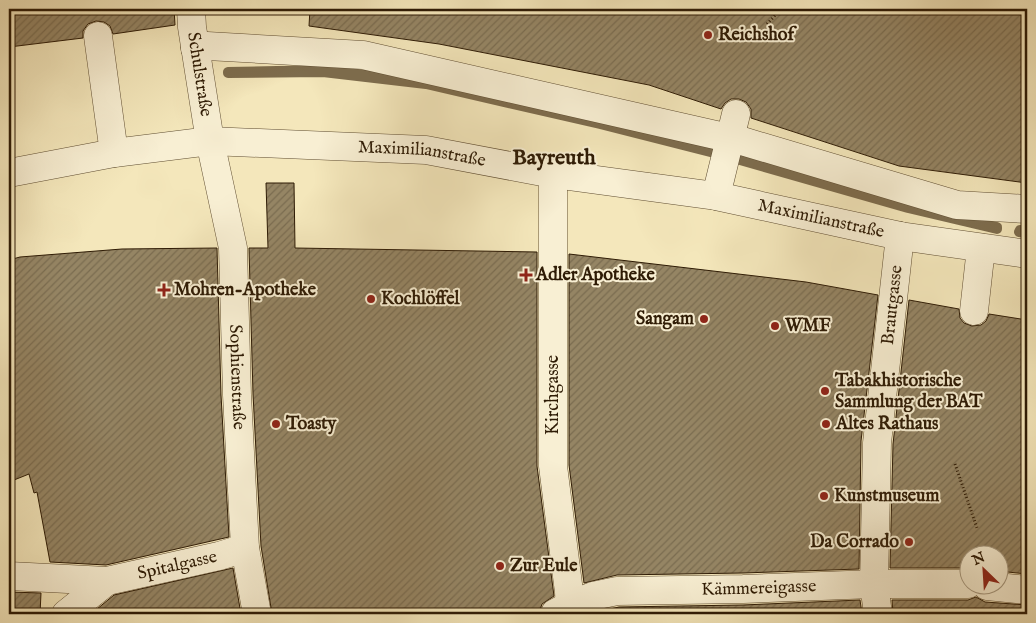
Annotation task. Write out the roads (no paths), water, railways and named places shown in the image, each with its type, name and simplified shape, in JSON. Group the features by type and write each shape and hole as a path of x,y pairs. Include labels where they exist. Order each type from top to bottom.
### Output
{"street":[{"name":"Schulstraße","path":"191,9 195,48 210,141"},
{"path":"98,36 114,153"},
{"path":"195,48 207,46 363,55 733,126 957,205 1027,209"},
{"path":"716,196 733,126"},
{"name":"Maximilianstraße","path":"9,173 114,153 210,141 426,150 553,174 716,196 900,236 1027,254"},
{"name":"Sophienstraße","path":"210,141 233,248 237,395 245,548 257,614"},
{"name":"Kirchgasse","path":"553,174 553,466 564,611"},
{"name":"Brautgasse","path":"878,614 874,584 878,443 900,236"},
{"path":"974,311 981,248"},
{"name":"Spitalgasse","path":"9,576 107,580 219,556 245,548"},
{"name":"Spitalgasse","path":"66,614 107,580"},
{"name":"Kämmereigasse","path":"564,611 593,596 617,591 874,584 958,584"},
{"path":"1008,588 1027,590"}],"waterway":[{"path":"323,70 426,82 601,122 727,154 909,206 997,227 997,229 908,208 726,156 600,124 426,84 323,72 228,73 323,70"},
{"path":"1027,231 1020,230 1019,232 1027,233"}],"place":[{"name":"Reichshof","path":"708,35"},
{"name":"Adler Apotheke","path":"526,275"},
{"name":"Mohren-Apotheke","path":"164,290"},
{"name":"Kochlöffel","path":"371,299"},
{"name":"Sangam","path":"704,319"},
{"name":"WMF","path":"775,326"},
{"name":"Tabakhistorische Sammlung der BAT","path":"825,391"},
{"name":"Toasty","path":"276,424"},
{"name":"Altes Rathaus","path":"826,424"},
{"name":"Kunstmuseum","path":"824,496"},
{"name":"Da Corrado","path":"909,542"},
{"name":"Zur Eule","path":"500,566"}],"district":[{"name":"Bayreuth","path":"554,158"}]}
